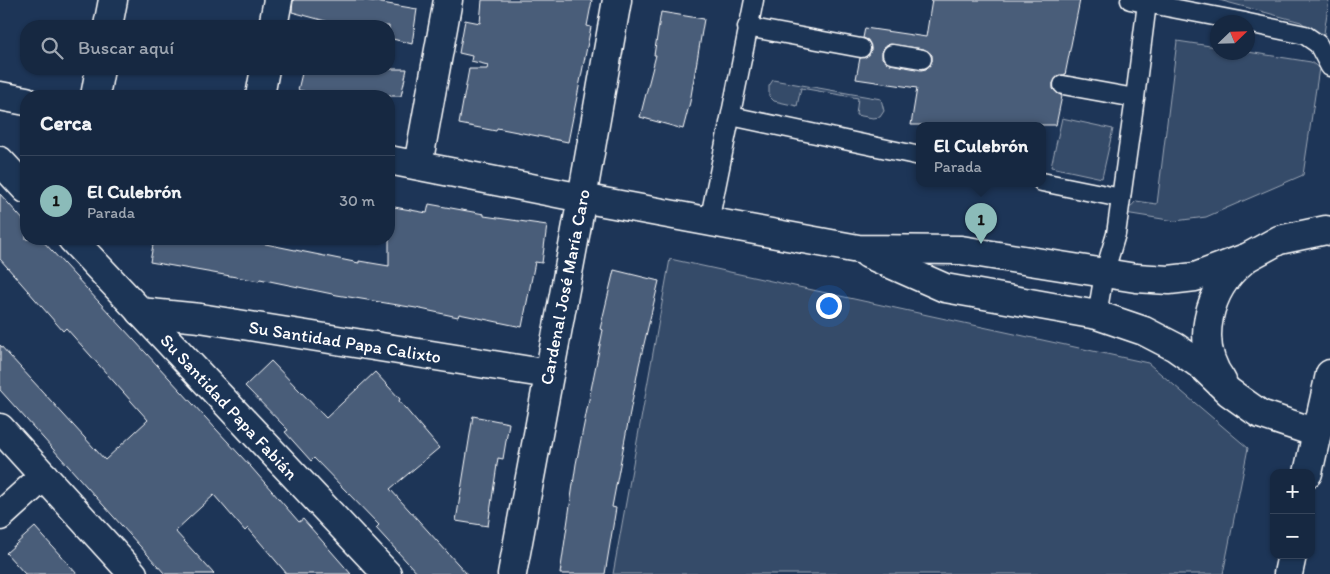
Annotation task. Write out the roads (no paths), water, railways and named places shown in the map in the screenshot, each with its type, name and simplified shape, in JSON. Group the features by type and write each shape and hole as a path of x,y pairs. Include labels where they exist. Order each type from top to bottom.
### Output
{"main road":[{"path":"109,20 113,0"},
{"path":"274,20 278,0"},
{"path":"418,165 448,0"},
{"name":"Cardenal José María Caro","path":"512,574 617,0"},
{"path":"97,90 99,75"},
{"path":"261,90 264,75"},
{"path":"0,161 20,183"},
{"path":"395,161 858,249 961,250 1104,274 1168,280 1195,277 1248,257 1280,240 1326,230 1330,231"},
{"name":"Su Santidad Papa Fabián","path":"78,245 387,574"},
{"path":"858,249 945,288 1096,315 1144,331 1174,347 1202,366 1229,392 1260,414 1323,435"},
{"path":"1229,392 1218,376 1210,357 1207,337 1208,317 1222,283 1234,268 1248,257"},
{"name":"Su Santidad Papa Calixto","path":"140,312 200,318 549,374"},
{"path":"1310,469 1323,435 1330,374"},
{"path":"0,428 133,574"},
{"path":"0,516 44,476"},
{"path":"1288,574 1291,559"}],"lane":[{"path":"709,222 754,0"},
{"path":"1096,315 1104,274 1116,234 1136,98 1138,2 1210,16"},
{"path":"1255,25 1305,35 1318,44 1330,67"},
{"path":"747,27 861,48"},
{"path":"892,54 922,59"},
{"path":"1064,85 1136,98"},
{"path":"731,116 916,155"},
{"path":"1046,183 1121,198"}],"place":[{"name":"El Culebrón","path":"981,244"}]}
